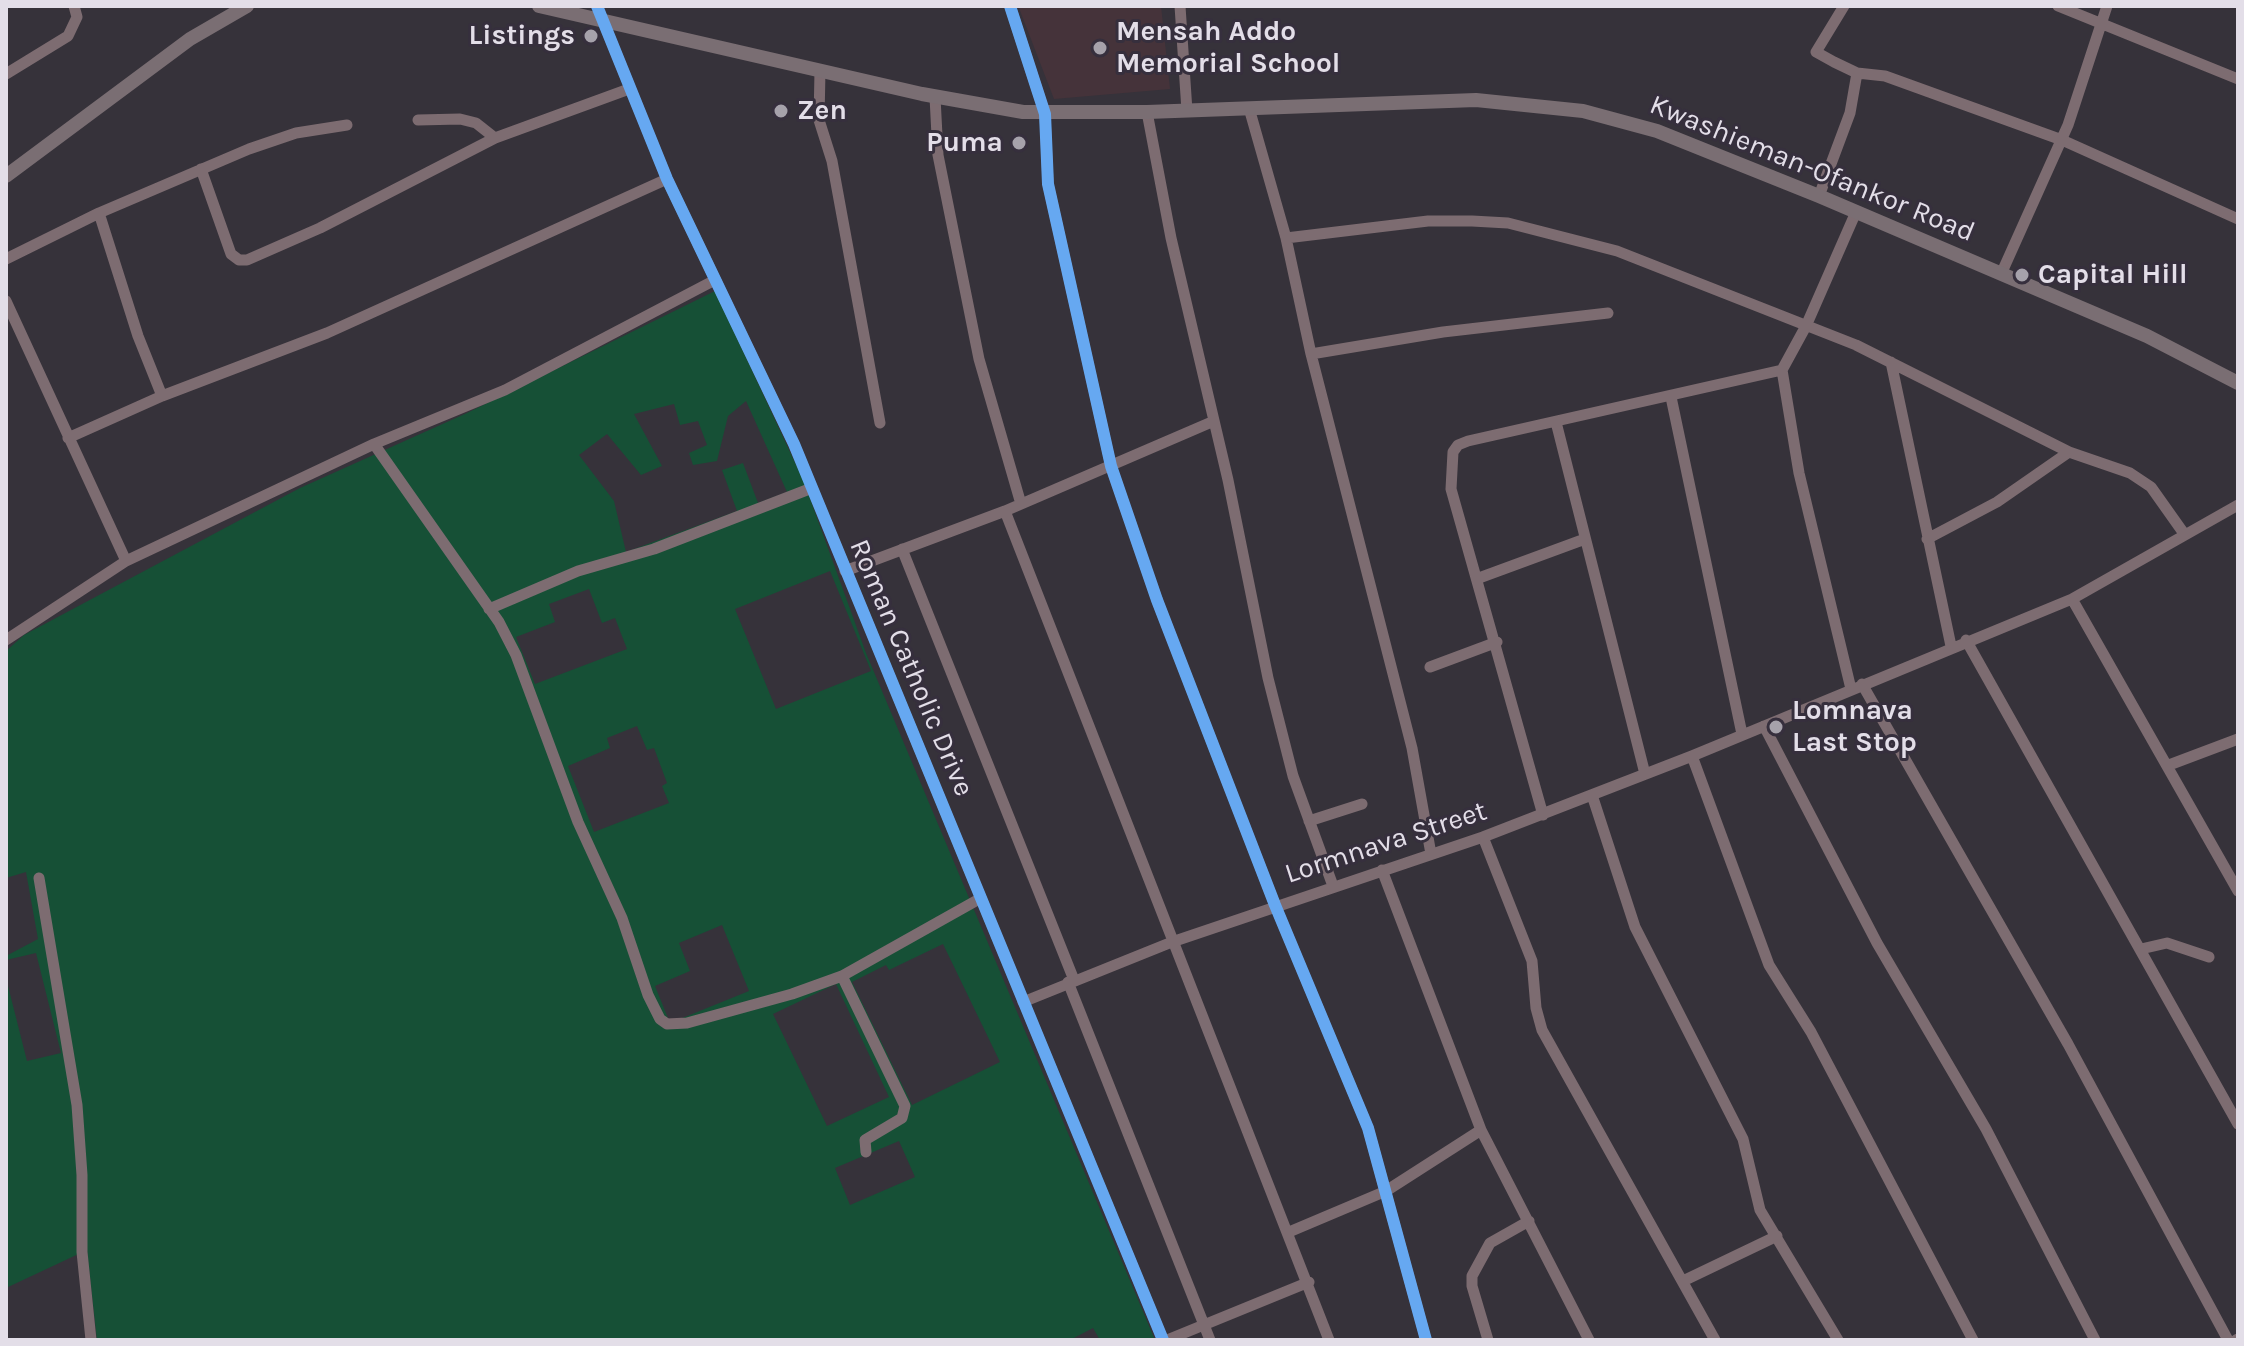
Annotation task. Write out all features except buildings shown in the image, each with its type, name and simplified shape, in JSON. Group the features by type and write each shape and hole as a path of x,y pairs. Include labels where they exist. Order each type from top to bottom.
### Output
{"main road":[{"path":"6,176 190,39 247,6"},
{"name":"Kwashieman-Ofankor Road","path":"539,6 935,97 1045,114 1476,100 1583,111 1657,131 1819,196 2147,336 2238,383"}],"street":[{"path":"6,74 68,36 77,17 74,6"},
{"name":"Roman Catholic Drive","path":"597,6 667,179 812,488 1165,1340"},
{"path":"1010,6 1045,114 1048,184 1111,466 1152,588 1275,905 1368,1128 1426,1340"},
{"path":"1180,6 1187,111"},
{"path":"1844,6 1816,52 1857,73 1885,76 2062,140 2238,219"},
{"path":"2058,6 2238,79"},
{"path":"2002,272 2062,140 2104,24 2107,6"},
{"path":"820,71 819,120 832,161 880,423"},
{"path":"1819,196 1850,113 1857,73"},
{"path":"201,169 231,254 239,260 247,260 320,228 495,138 629,89"},
{"path":"935,97 938,155 979,359 1021,504"},
{"path":"1249,108 1286,238 1311,354 1414,759 1431,854"},
{"path":"1147,112 1171,238 1214,421 1268,678 1309,821 1333,886"},
{"path":"418,120 460,119 476,123 495,138"},
{"path":"6,259 99,213 201,169 285,136 347,125"},
{"path":"68,438 162,396 327,333 667,179"},
{"path":"1856,212 1806,326 1782,370 1799,473 1857,687 2068,1044 2228,1340"},
{"path":"99,213 138,336 162,396"},
{"path":"1286,238 1428,221 1508,223 1617,251 1891,362 2069,452 2112,466 2144,481 2158,495 2185,535"},
{"path":"6,640 126,561 374,444 505,390 713,281"},
{"path":"6,301 126,561"},
{"path":"1311,354 1443,332 1608,313"},
{"path":"1891,362 1951,646"},
{"path":"1543,815 1479,578 1451,489 1453,452 1458,445 1468,441 1782,370"},
{"path":"1671,397 1742,734"},
{"path":"845,571 1005,511 1214,421"},
{"path":"1556,422 1645,774"},
{"path":"374,444 489,609 516,655 578,822 622,918 648,995 660,1019 667,1024 687,1023 792,994 842,976 981,898"},
{"path":"1927,539 1997,502 2069,452"},
{"path":"489,609 578,571 654,549 812,488"},
{"name":"Lormnava Street","path":"1023,1002 1172,942 1483,837 1692,756 1951,646 2072,599 2238,505"},
{"path":"1005,511 1172,942 1309,1282 1329,1340"},
{"path":"1479,578 1585,539"},
{"path":"902,549 1210,1340"},
{"path":"2072,599 2238,891"},
{"path":"1966,640 2238,1124"},
{"path":"1430,667 1497,642"},
{"path":"1764,726 1877,943 1986,1129 2095,1340"},
{"path":"2169,765 2238,739"},
{"path":"1692,756 1769,965 1811,1032 1973,1340"},
{"path":"1592,795 1635,927 1743,1139 1755,1197 1838,1340"},
{"path":"1309,821 1362,804"},
{"path":"1483,837 1532,961 1536,1008 1542,1030 1715,1340"},
{"path":"1382,870 1481,1130 1589,1340"},
{"path":"39,878 77,1105 82,1175 82,1252 91,1340"},
{"path":"2141,949 2167,943 2209,957"},
{"path":"842,976 905,1106 902,1118 865,1140 866,1152"},
{"path":"1289,1232 1386,1191 1481,1130"},
{"path":"1488,1340 1472,1286 1472,1276 1490,1243 1529,1221"},
{"path":"1683,1281 1777,1236"},
{"path":"1165,1340 1309,1282"}],"shaded area":[{"name":"Mensah Addo Memorial School","path":"1161,6 1170,89 1054,99 1019,8"}],"green space":[{"path":"715,291 804,482 866,653 1155,1340 1100,1340 1093,1328 1070,1340 97,1340 87,1250 6,1288 6,978 27,1061 61,1053 36,953 6,960 6,956 38,939 26,872 6,878 6,651 24,635 300,488 467,413","holes":["746,401 787,492 758,503 743,463 722,470 737,511 626,552 614,501 579,455 607,434 641,475 662,466 634,414 674,404 680,425 698,421 707,445 689,453 693,465 717,461 728,416","830,571 871,671 776,709 735,609","589,589 602,623 615,618 627,649 535,684 516,637 555,622 549,604","637,726 647,750 654,748 667,783 662,786 669,803 594,832 568,766 610,748 607,738","722,925 749,991 670,1023 655,986 690,971 679,943","943,944 1000,1062 912,1105 852,982 886,965 889,970","836,984 889,1097 827,1126 773,1014","899,1141 915,1177 850,1205 835,1168"]}],"cycle path":[{"path":"597,6 667,179 794,444 1163,1340"},
{"path":"1010,6 1045,114 1048,184 1111,466 1157,600 1275,905 1368,1128 1426,1340"}],"place":[{"name":"Listings","path":"591,36"},
{"name":"Mensah Addo Memorial School","path":"1100,48"},
{"name":"Zen","path":"781,111"},
{"name":"Puma","path":"1019,143"},
{"name":"Capital Hill","path":"2022,275"},
{"name":"Lomnava Last Stop","path":"1776,727"}]}
